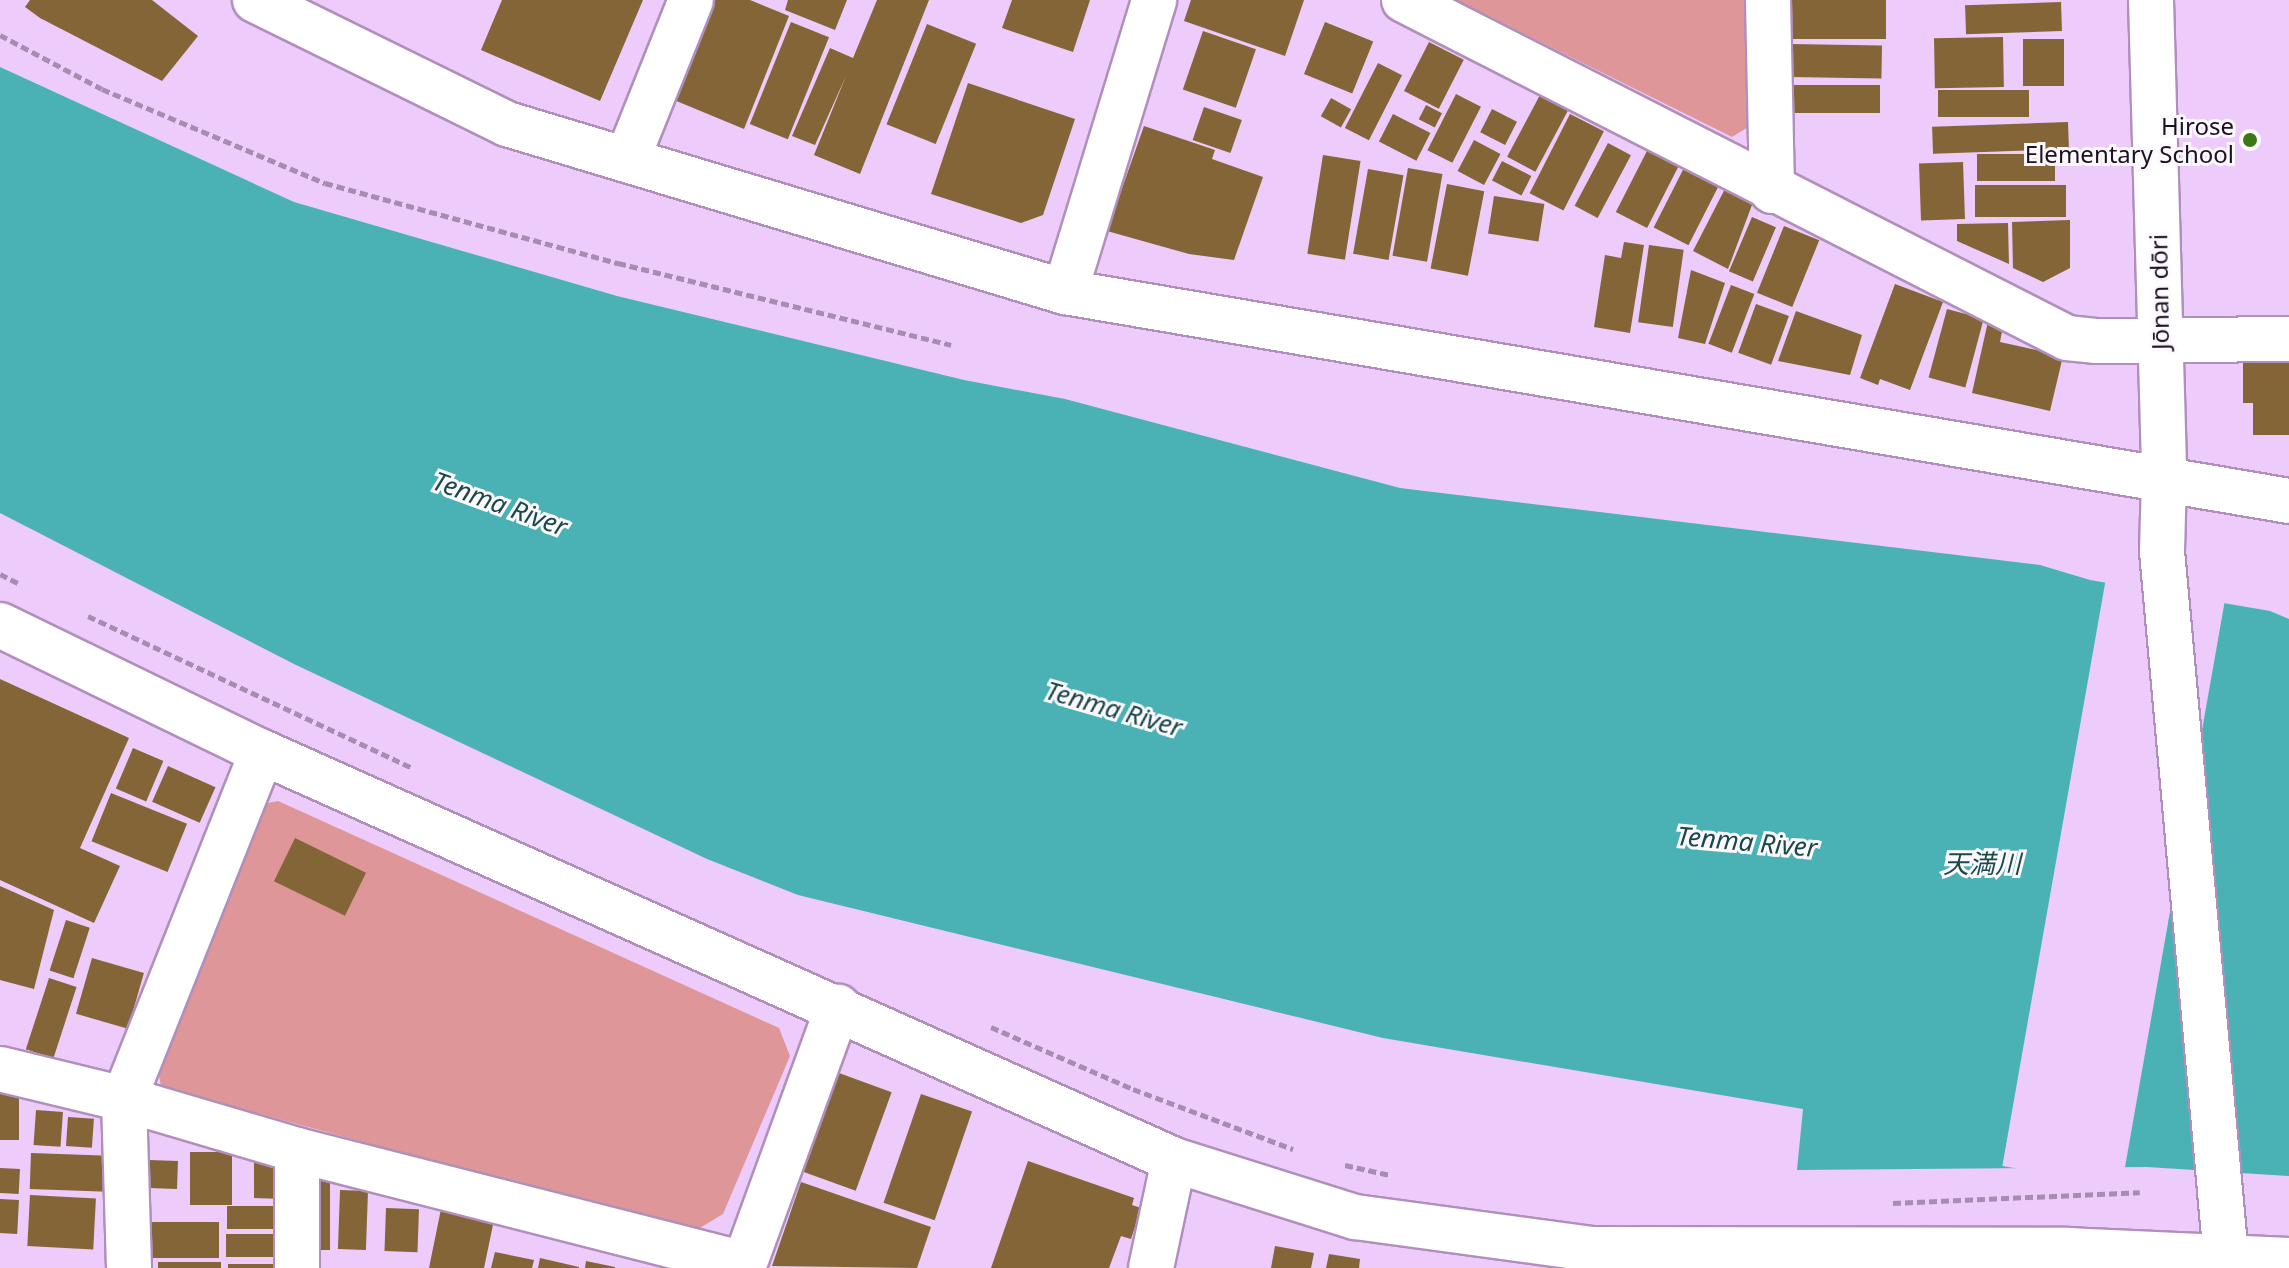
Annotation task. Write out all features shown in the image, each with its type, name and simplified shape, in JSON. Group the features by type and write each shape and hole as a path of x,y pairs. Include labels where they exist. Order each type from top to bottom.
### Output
{"street":[{"path":"255,0 507,124 1065,292 2289,501"},
{"path":"627,160 691,0"},
{"path":"1065,292 1154,0"},
{"path":"1404,0 1772,191 2067,338 2289,339"},
{"path":"1768,0 1772,191"},
{"name":"Jōnan dōri","path":"2151,0 2164,479 2162,551 2227,1263"},
{"path":"0,625 262,752 838,1007 1174,1160 1355,1217 1590,1258 1850,1259 2068,1250 2227,1263 2289,1260"},
{"path":"129,1268 124,1099 262,752"},
{"path":"0,1069 124,1099 297,1150 743,1266 838,1007"},
{"path":"297,1150 297,1268"},
{"path":"1151,1268 1174,1160"}],"path":[{"path":"0,35 102,89 325,183 618,263 951,345"},
{"path":"0,574 28,587"},
{"path":"84,614 423,772"},
{"path":"989,1026 1133,1089 1297,1150"},
{"path":"1342,1164 1401,1177"},
{"path":"1886,1203 2140,1192"}],"shaded area":[{"path":"1456,0 1754,0 1758,121 1732,137"},
{"path":"278,801 779,1028 790,1056 723,1214 693,1232 161,1087 156,1056 254,806"}],"water":[{"name":"天満川","path":"0,67 294,202 617,296 964,380 1065,399 1400,488 2040,565 2090,580 2270,611 2289,619 2289,1176 2147,1167 1797,1170 1803,1109 1383,1038 798,895 707,859 294,664 0,513"}],"pier":[{"path":"2106,578 2225,599 2121,1187 2002,1166"}],"building":[{"path":"30,0 152,0 198,36 162,81 40,18 25,7"},
{"path":"502,0 643,0 600,101 481,50"},
{"path":"713,0 750,0 789,16 744,129 674,100"},
{"path":"788,0 847,0 835,30 785,10"},
{"path":"877,0 929,0 860,174 814,155 846,76 815,145 792,136 830,48 853,58"},
{"path":"1012,0 1090,0 1073,52 1002,28"},
{"path":"1191,0 1304,0 1285,56 1184,21"},
{"path":"1789,0 1886,0 1886,39 1789,39"},
{"path":"2061,2 2062,31 1966,34 1965,5"},
{"path":"791,22 829,37 788,139 750,124"},
{"path":"1325,22 1373,41 1352,93 1304,74"},
{"path":"927,24 976,44 936,144 887,124"},
{"path":"1203,31 1256,49 1236,108 1183,90"},
{"path":"2003,37 2004,87 1935,88 1934,38"},
{"path":"2023,39 2064,39 2064,86 2023,86"},
{"path":"1429,42 1464,60 1439,109 1404,91"},
{"path":"1791,44 1882,46 1881,79 1790,77"},
{"path":"1378,63 1402,75 1369,140 1345,128"},
{"path":"968,83 1075,119 1043,215 1021,223 931,194"},
{"path":"1789,85 1880,85 1880,113 1789,113"},
{"path":"1938,90 2029,90 2029,117 1938,117"},
{"path":"1456,94 1481,107 1452,163 1427,150"},
{"path":"1540,95 1568,110 1535,172 1507,157"},
{"path":"1331,98 1351,109 1341,128 1321,116"},
{"path":"1426,105 1442,113 1435,127 1419,119"},
{"path":"1204,107 1242,120 1230,153 1193,140"},
{"path":"1492,109 1517,122 1505,145 1480,132"},
{"path":"1393,114 1430,133 1416,161 1379,142"},
{"path":"1570,114 1604,131 1563,211 1530,193"},
{"path":"2068,122 2069,149 1933,154 1932,127"},
{"path":"1144,126 1215,150 1212,159 1263,177 1234,260 1189,254 1107,231"},
{"path":"1474,140 1500,154 1484,185 1458,171"},
{"path":"1608,143 1631,155 1598,218 1575,206"},
{"path":"1649,147 1680,163 1647,228 1616,212"},
{"path":"1977,154 2055,154 2055,181 1977,181"},
{"path":"1323,155 1361,161 1345,260 1307,254"},
{"path":"1502,161 1531,176 1521,196 1492,181"},
{"path":"1963,162 1965,219 1921,221 1919,164"},
{"path":"1685,166 1720,184 1688,245 1654,227"},
{"path":"1408,168 1442,174 1427,262 1393,256"},
{"path":"1368,169 1403,175 1389,260 1353,254"},
{"path":"1728,183 1755,197 1728,269 1693,251"},
{"path":"1447,184 1484,191 1468,276 1431,268"},
{"path":"1975,185 2066,185 2066,217 1975,217"},
{"path":"1494,196 1544,204 1538,242 1488,234"},
{"path":"1752,217 1776,227 1753,281 1729,271"},
{"path":"2070,220 2070,268 2043,282 2013,268 2012,222"},
{"path":"2008,223 2009,264 1957,241 1957,224"},
{"path":"1784,226 1819,240 1792,307 1757,293"},
{"path":"1624,242 1644,245 1630,333 1594,327 1605,255 1621,258"},
{"path":"1649,245 1684,250 1673,327 1638,322"},
{"path":"1691,270 1725,283 1705,344 1678,338"},
{"path":"1895,284 1943,302 1910,390 1880,379 1878,385 1860,378"},
{"path":"1731,285 1754,294 1732,353 1708,344"},
{"path":"1756,304 1789,316 1771,365 1738,353"},
{"path":"1947,309 1984,319 1965,387 1929,378"},
{"path":"1796,311 1862,335 1850,375 1778,361"},
{"path":"1989,317 2004,321 2000,342 2063,356 2050,411 1972,393"},
{"path":"2243,363 2289,363 2289,435 2253,435 2253,403 2243,403"},
{"path":"0,679 129,738 80,848 120,866 94,923 0,880"},
{"path":"133,748 163,761 146,801 116,789"},
{"path":"168,766 216,787 200,823 152,802"},
{"path":"111,793 187,824 168,872 92,841"},
{"path":"295,838 366,873 345,916 274,881"},
{"path":"0,886 54,910 34,989 0,980"},
{"path":"66,920 90,928 73,978 50,970"},
{"path":"92,958 144,973 128,1029 76,1014"},
{"path":"49,978 77,987 53,1058 26,1049"},
{"path":"839,1073 892,1092 856,1191 803,1172"},
{"path":"0,1092 19,1092 19,1140 0,1140"},
{"path":"921,1094 972,1112 935,1220 884,1203"},
{"path":"36,1110 63,1112 60,1147 34,1145"},
{"path":"68,1117 94,1119 92,1148 66,1146"},
{"path":"190,1152 232,1152 232,1205 190,1205"},
{"path":"31,1153 109,1156 108,1192 30,1189"},
{"path":"254,1153 283,1161 283,1199 254,1198"},
{"path":"149,1160 178,1161 177,1189 148,1188"},
{"path":"1028,1161 1134,1198 1132,1205 1141,1208 1131,1239 1121,1236 1109,1268 991,1268"},
{"path":"0,1168 20,1169 19,1194 0,1193"},
{"path":"311,1172 330,1172 330,1250 311,1250"},
{"path":"801,1182 931,1227 917,1268 772,1266"},
{"path":"340,1190 368,1191 366,1250 338,1249"},
{"path":"30,1195 96,1198 93,1249 27,1246"},
{"path":"0,1199 19,1200 17,1234 0,1233"},
{"path":"227,1206 276,1206 276,1229 227,1229"},
{"path":"386,1208 419,1209 417,1252 384,1251"},
{"path":"441,1209 494,1220 484,1268 429,1268"},
{"path":"149,1222 219,1222 219,1258 149,1258"},
{"path":"226,1234 275,1234 275,1257 226,1257"},
{"path":"1275,1246 1314,1253 1311,1268 1271,1268"},
{"path":"495,1252 534,1260 532,1268 491,1268"},
{"path":"1329,1254 1360,1259 1359,1268 1326,1268"},
{"path":"540,1258 579,1267 579,1268 538,1268"},
{"path":"586,1261 615,1267 615,1268 585,1268"},
{"path":"158,1262 221,1262 221,1268 158,1268"},
{"path":"228,1264 273,1264 273,1268 228,1268"}],"place":[{"name":"Hirose Elementary School","path":"2250,140"}],"water label":[{"name":"Tenma River","path":"500,504"},
{"name":"Tenma River","path":"1114,709"},
{"name":"Tenma River","path":"1747,842"}]}
